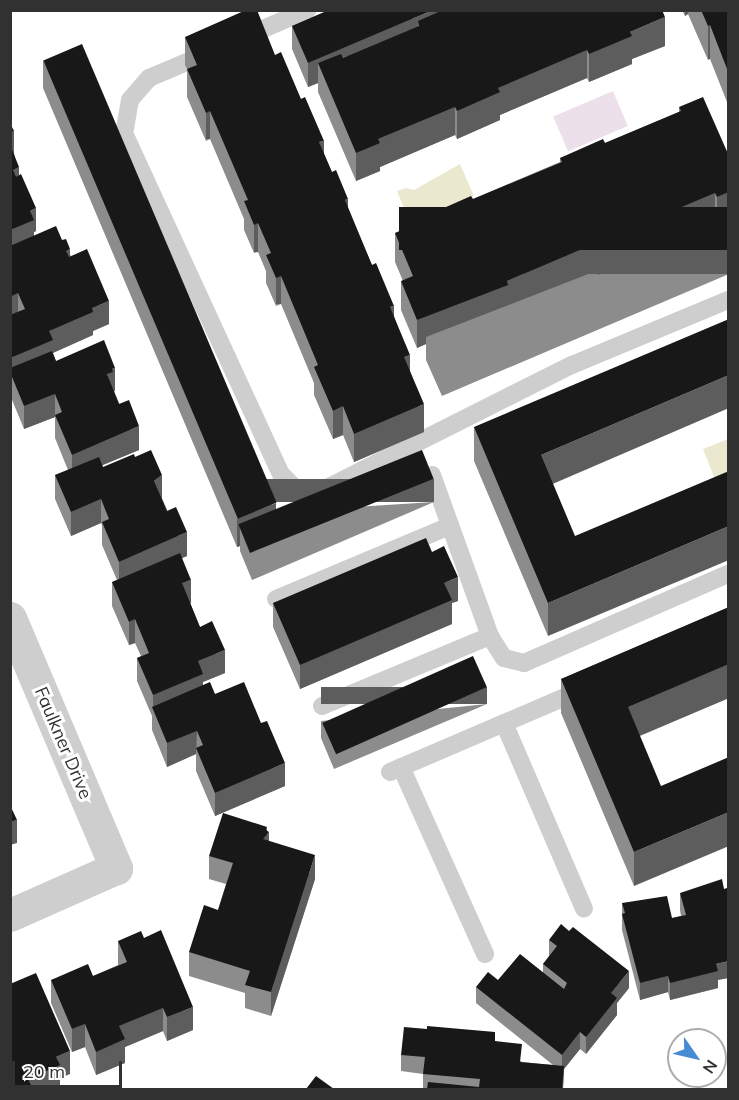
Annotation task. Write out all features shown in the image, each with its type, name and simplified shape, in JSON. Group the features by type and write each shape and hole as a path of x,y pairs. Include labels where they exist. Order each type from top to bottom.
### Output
{"street":[{"name":"Faulkner Drive","path":"10,618 116,868 10,915"}],"lane":[{"path":"307,10 149,78 130,100 124,133 281,474 296,489 313,495 572,365 729,300"},
{"path":"432,474 490,636 504,658 524,663 729,574"},
{"path":"276,598 450,526"},
{"path":"322,706 490,636"},
{"path":"485,954 395,770 600,682"},
{"path":"504,723 584,909"}],"shaded area":[{"path":"613,91 628,126 568,151 553,116"},
{"path":"460,164 474,196 410,223 397,191 406,188 414,190"},
{"path":"728,439 727,477 716,482 703,449"}],"building":[{"path":"246,10 257,10 275,55 281,52 301,99 305,97 324,141 319,142 332,172 336,170 348,199 345,200 372,265 376,263 394,306 390,307 410,355 404,357 424,404 354,434 343,406 333,411 314,367 318,365 281,276 276,278 266,255 271,253 258,223 254,225 244,201 248,200 210,111 206,113 187,69 197,65 185,37"},
{"path":"329,10 433,10 308,63 292,26"},
{"path":"443,10 662,10 665,17 630,32 632,36 589,54 587,50 498,88 500,92 457,111 455,107 378,139 380,143 356,153 318,63 341,54 343,58 419,26 418,21"},
{"path":"701,10 729,10 729,74 710,25 708,26"},
{"path":"82,44 277,502 238,519 43,60"},
{"path":"703,97 729,156 729,192 717,197 715,193 642,224 644,227 598,247 596,243 507,281 508,285 417,320 401,281 413,276 395,233 430,219 428,215 471,196 473,199 562,162 560,158 603,139 605,143 681,111 679,107"},
{"path":"10,147 19,167 13,170 16,177 21,174 36,208 30,211 34,220 10,230"},
{"path":"399,207 728,207 728,250 399,250"},
{"path":"56,226 62,240 66,239 70,249 66,251 69,257 87,249 109,301 92,308 93,312 49,331 53,340 10,358 10,315 25,309 18,293 12,296 10,293 10,246"},
{"path":"729,319 729,375 541,455 575,536 729,471 729,526 548,603 474,427"},
{"path":"104,340 115,368 112,369 113,372 107,374 119,404 129,400 139,426 72,455 55,415 62,412 55,394 24,406 10,368 52,351 56,361"},
{"path":"151,450 162,475 154,481 167,511 176,507 187,532 119,562 102,522 109,519 101,499 71,512 55,475 99,457 103,467 134,454 135,457"},
{"path":"422,450 434,479 250,553 238,524"},
{"path":"426,538 432,552 444,546 458,577 444,583 452,600 300,665 273,603"},
{"path":"180,553 191,580 182,583 200,627 212,621 225,650 198,661 203,674 153,695 137,658 149,653 135,619 129,622 112,582"},
{"path":"729,607 729,664 628,707 661,786 729,757 729,812 634,852 561,679"},
{"path":"473,656 487,687 336,754 322,723"},
{"path":"210,682 215,694 244,682 261,723 267,721 285,763 215,793 196,748 203,745 197,731 167,743 152,707"},
{"path":"10,805 17,820 10,822"},
{"path":"223,813 267,827 266,830 269,832 263,839 315,855 271,992 245,985 250,971 189,952 204,905 218,910 233,863 209,856"},
{"path":"722,879 724,889 727,888 729,893 729,961 716,964 718,971 670,983 668,976 640,983 622,914 625,913 622,903 667,896 672,918 686,915 680,893"},
{"path":"561,924 569,931 573,927 629,971 611,993 617,998 586,1037 580,1032 562,1055 476,987 488,972 498,980 520,954 564,989 567,983 543,964 557,946 549,940"},
{"path":"161,930 193,1007 167,1017 163,1008 119,1026 125,1039 96,1052 85,1024 72,1029 51,980 88,964 93,976 127,962 118,941 141,931 144,938"},
{"path":"36,973 70,1051 56,1057 60,1065 28,1079 31,1085 21,1089 10,1089 10,1020 12,1019 10,984"},
{"path":"427,1026 495,1032 495,1041 522,1044 520,1062 564,1066 562,1089 427,1089 428,1082 479,1087 480,1079 423,1074 425,1057 401,1055 404,1027 427,1029"},
{"path":"316,1076 334,1089 306,1089"}]}
